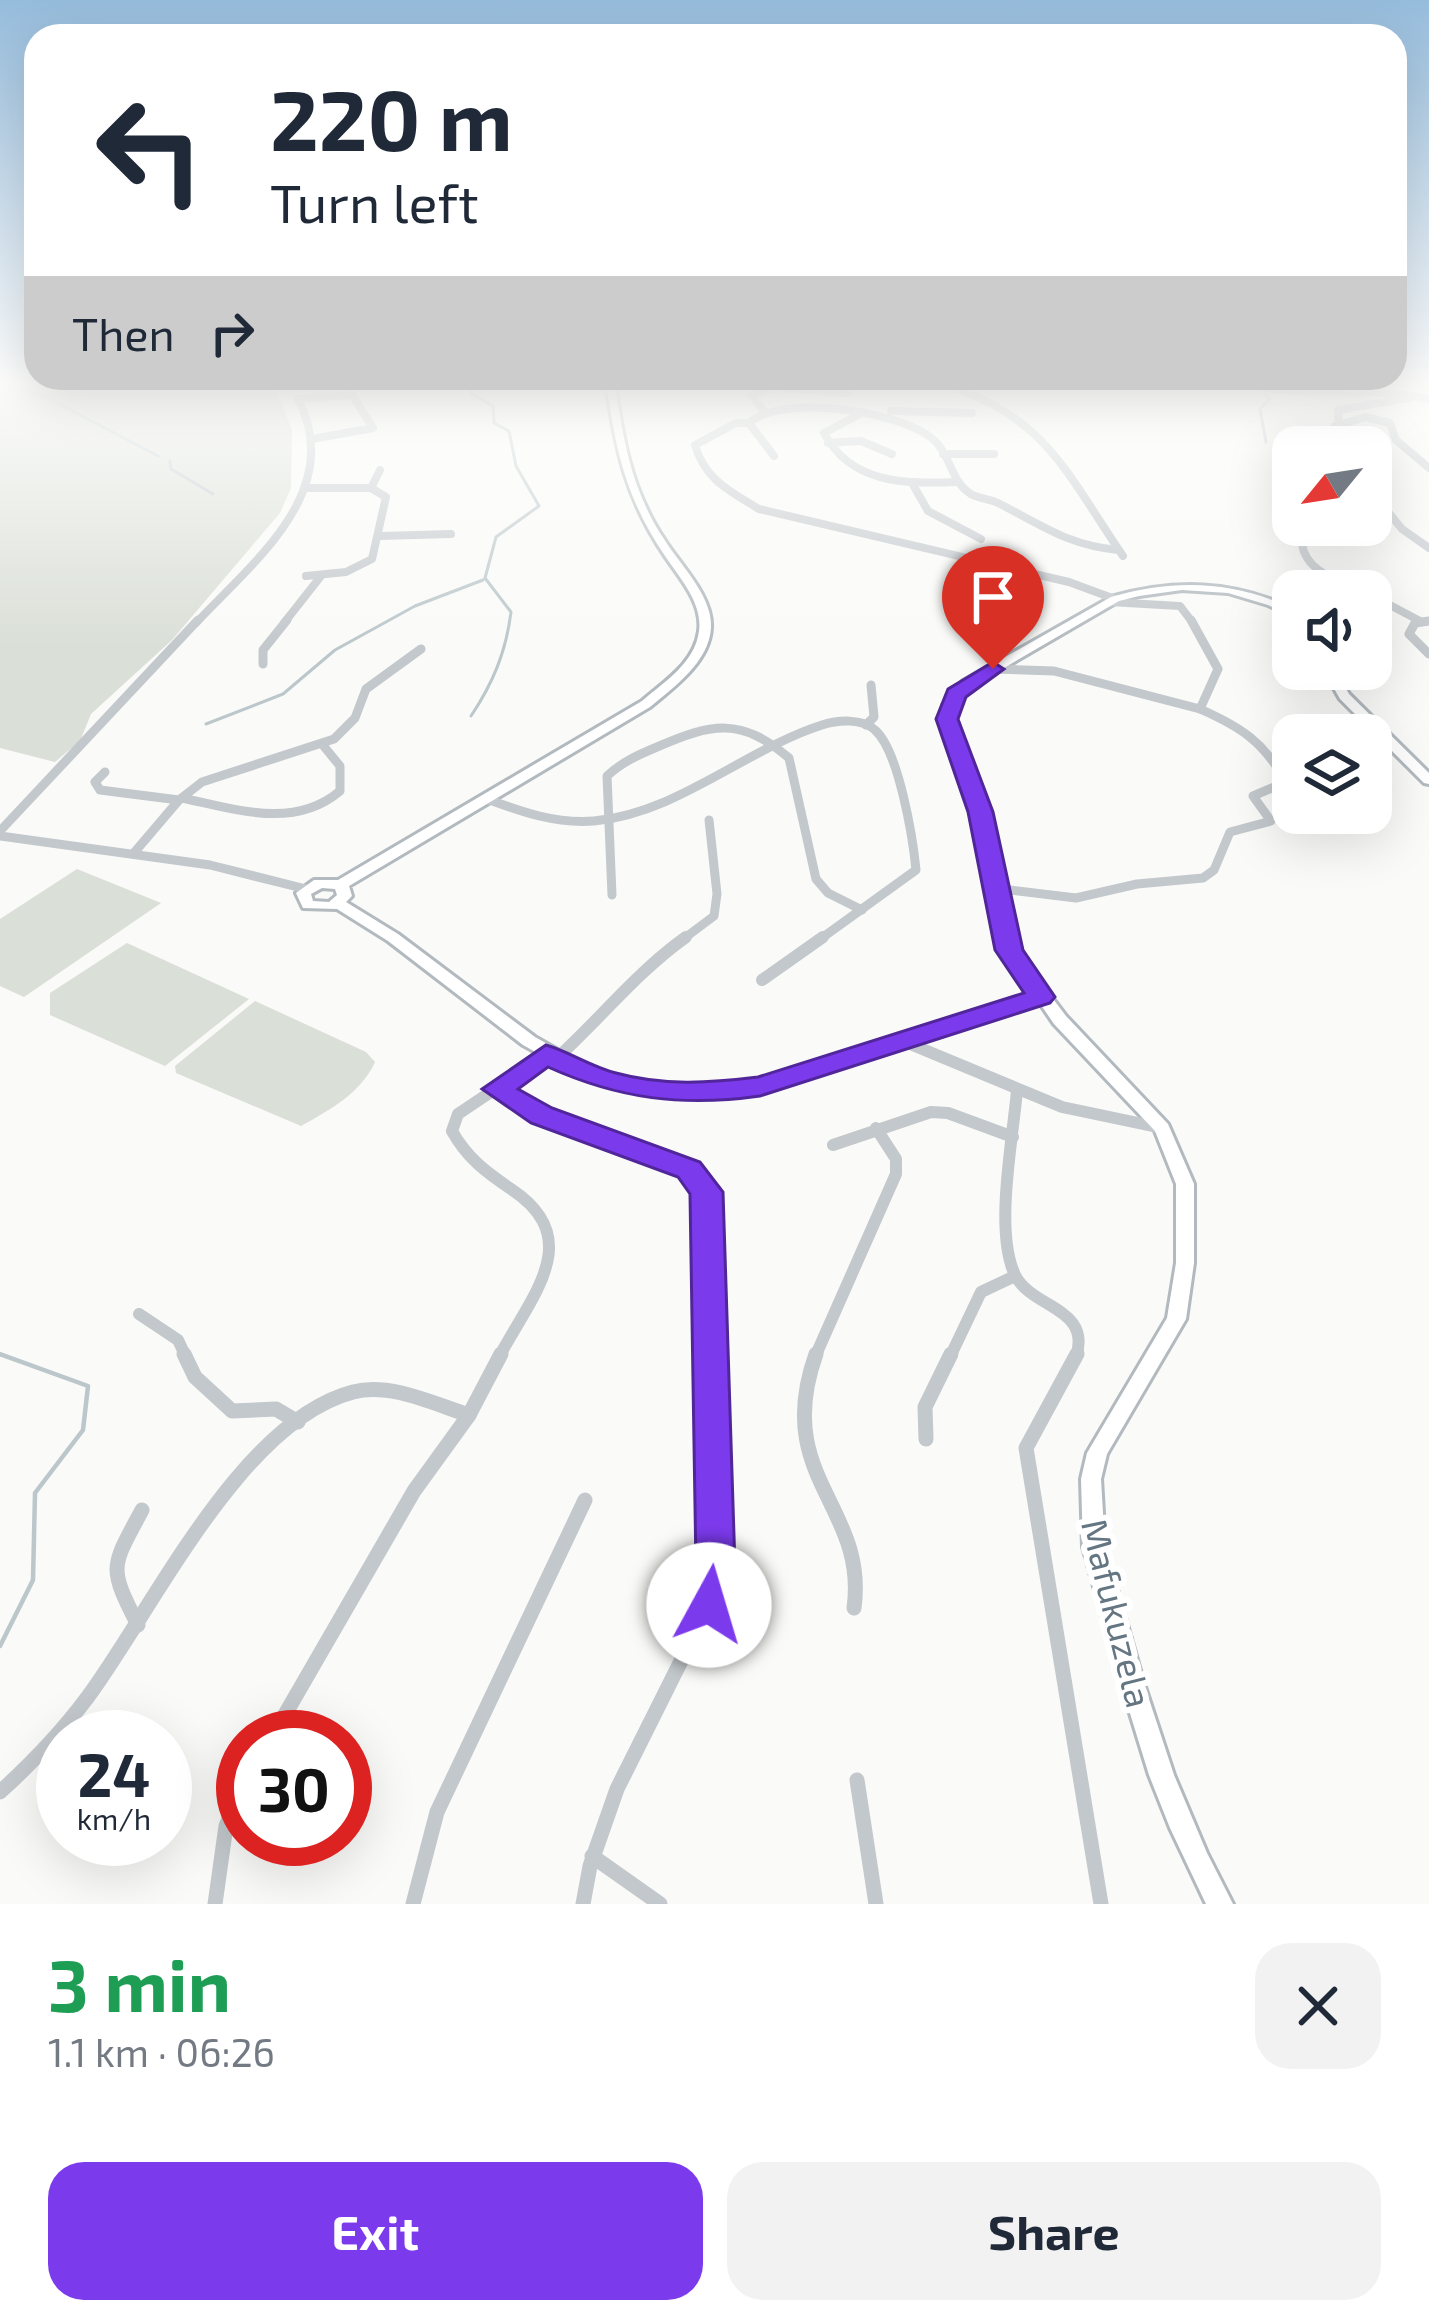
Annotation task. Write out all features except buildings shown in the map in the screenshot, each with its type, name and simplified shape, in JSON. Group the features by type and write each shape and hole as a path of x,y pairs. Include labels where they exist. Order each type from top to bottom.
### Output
{"street":[{"path":"0,833 282,531 308,488 312,470"},
{"path":"370,488 380,470"},
{"path":"625,470 652,528 700,594 704,639 684,673 664,691 339,894 308,905 302,896 319,883 339,894 551,1057 633,1088 716,1093 760,1086 1040,997"},
{"path":"704,470 759,509 809,524 1070,582 1112,601 1180,606 1202,633 1218,670 1200,709"},
{"path":"862,470 889,482 957,482"},
{"path":"951,470 970,494 1000,502 1009,512 1066,541 1120,553 1063,470"},
{"path":"912,483 928,512 981,539"},
{"path":"306,575 321,576 366,563 376,554 386,497 370,488 308,488"},
{"path":"1392,516 1429,548"},
{"path":"957,526 968,523"},
{"path":"380,536 451,534"},
{"path":"1303,546 1304,557 1319,570"},
{"path":"263,664 263,650 321,576"},
{"name":"Mafukuzela","path":"1220,1904 1155,1754 1094,1547 1090,1515 1097,1453 1175,1318 1188,1211 1181,1166 1162,1128 1040,997 1009,950 980,812 947,719 956,694 1112,601 1159,587 1202,586 1272,604"},
{"path":"1392,605 1425,621 1409,634 1429,654"},
{"path":"133,854 180,799 211,778 322,744 355,718 366,688 421,649"},
{"path":"993,669 1054,671 1200,709 1246,728 1266,745 1286,782 1253,796 1271,821 1230,832 1214,870 1203,878 1137,884 1076,898 1028,889 994,889"},
{"path":"865,725 874,717 871,685"},
{"path":"1341,690 1429,780"},
{"path":"612,895 606,782 610,771 696,729 728,724 785,753 792,766 816,880 862,910"},
{"path":"487,799 542,819 608,822 641,813 825,724 865,725 886,744 917,863 909,877 762,980"},
{"path":"104,772 95,782 100,790 284,815 306,812 340,791 340,766 322,744"},
{"path":"288,1710 415,1492 470,1415 554,1244 548,1220 538,1208 477,1170 456,1143 452,1131 458,1114 551,1057 598,1021 641,969 714,916 717,894 710,820"},
{"path":"0,833 267,876 306,889"},
{"path":"903,1041 1101,1121 1162,1128"},
{"path":"497,1089 542,1115 689,1169 706,1192 710,1221 716,1567 709,1605 592,1856 583,1904"},
{"path":"1017,1090 1009,1255 1015,1276 1031,1294 1070,1318 1079,1332 1080,1346 1035,1422 1026,1448 1102,1904"},
{"path":"833,1145 932,1112 1013,1137"},
{"path":"854,1608 859,1564 816,1486 805,1456 801,1418 805,1378 896,1174 896,1159 876,1128"},
{"path":"926,1439 925,1407 981,1292 1015,1276"},
{"path":"139,1314 178,1340 195,1377 232,1411 276,1409 298,1422"},
{"path":"0,1792 50,1749 235,1480 268,1444 339,1396 374,1390 470,1415"},
{"path":"412,1904 437,1811 585,1500"},
{"path":"138,1625 114,1577 118,1555 142,1510"},
{"path":"857,1780 876,1904"},
{"path":"592,1856 659,1904"},
{"path":"214,1904 220,1866"}],"shaded area":[{"path":"0,470 291,470 291,488 280,513 172,640 91,714 80,741 55,762 0,748"},
{"path":"77,869 161,903 24,997 0,986 0,919"},
{"path":"127,943 249,999 165,1066 50,1015 50,993"},
{"path":"255,1001 366,1052 375,1062 369,1073 344,1100 301,1126 176,1073 175,1066"}],"waterway":[{"path":"172,470 213,494"},
{"path":"471,716 497,667 511,612 485,578 496,537 539,506 518,470"},
{"path":"206,724 283,694 335,650 415,606 483,580"},
{"path":"0,1646 33,1580 35,1493 83,1430 88,1386 0,1354 7,1357"}],"route":[{"path":"709,1605 716,1567 710,1221 702,1182 674,1162 542,1115 497,1089 546,1055 605,1081 659,1092 716,1093 760,1086 1040,997 1009,950 980,812 947,719 956,694 993,669"}]}
